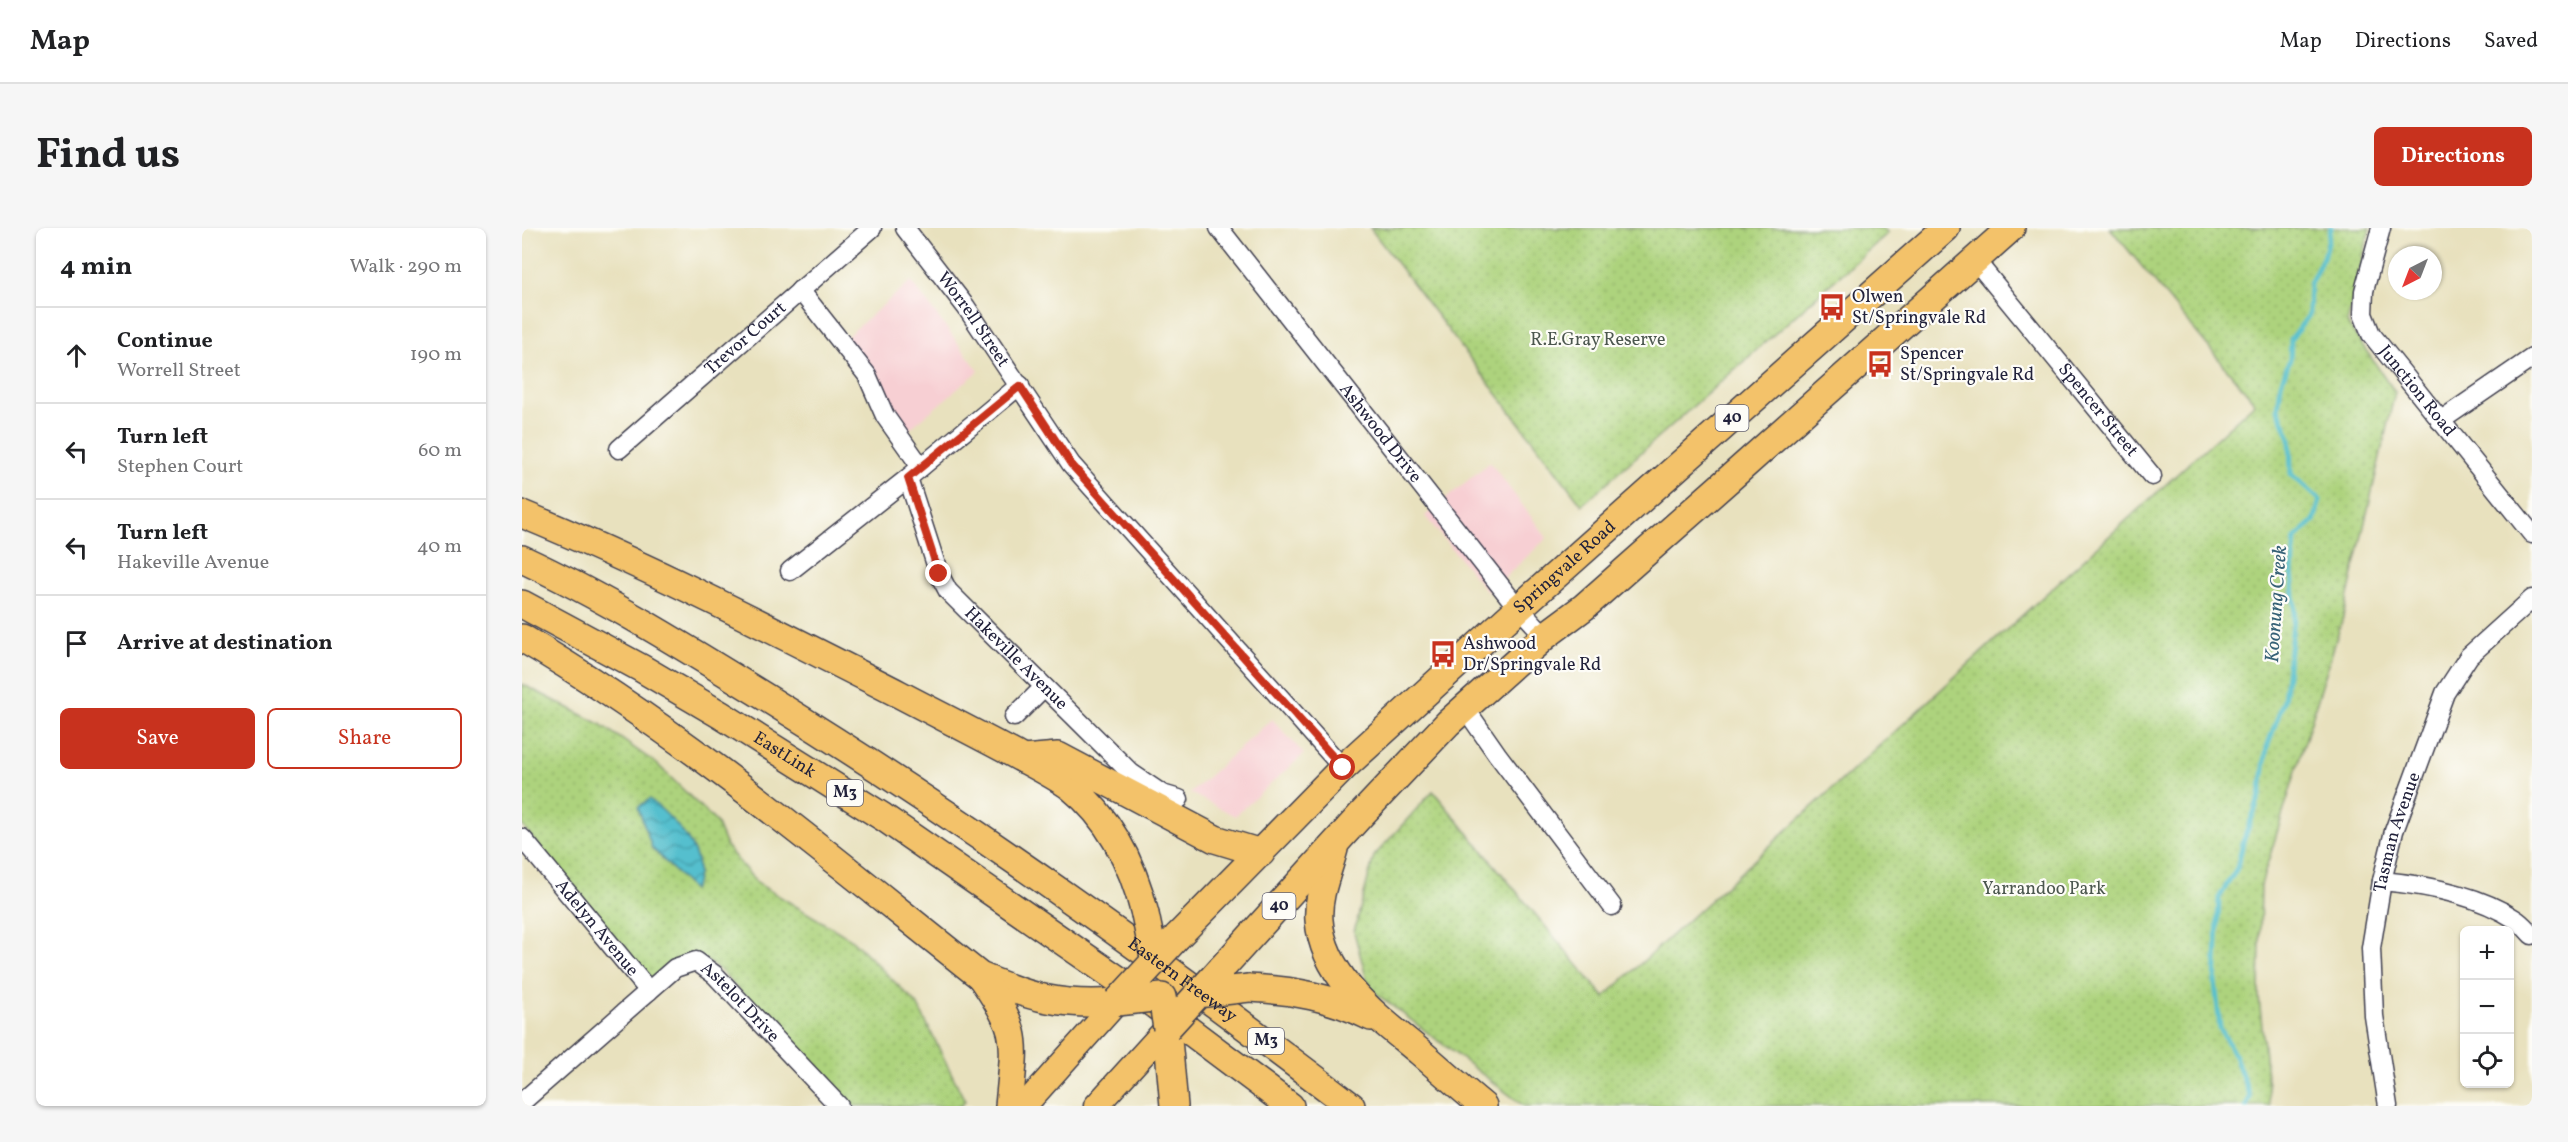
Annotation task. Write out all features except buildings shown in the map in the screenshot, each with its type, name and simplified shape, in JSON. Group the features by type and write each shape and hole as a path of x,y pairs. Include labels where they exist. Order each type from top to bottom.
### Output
{"highway":[{"name":"Springvale Road","path":"1109,1005 1155,962 1343,768 1946,228"},
{"name":"Springvale Road","path":"1162,1025 1221,969 1430,740 1545,636 1584,607 2011,228"},
{"path":"522,514 668,577 1023,759 1071,787 1099,814 1122,848 1137,883 1155,962 1174,1106"},
{"name":"Eastern Freeway","path":"522,559 612,605 803,720 965,825 1100,920 1351,1106"},
{"name":"EastLink","path":"522,604 651,674 800,764 902,830 1162,1025"},
{"path":"522,638 587,678 687,746 980,976 1017,992 1041,999 1109,1005 1162,1025"},
{"path":"1023,759 1058,756 1215,839 1261,853"},
{"path":"1336,842 1319,910 1319,924 1325,948 1344,981 1392,1030 1483,1106"},
{"path":"980,976 1001,1006 1013,1032 1014,1064 1009,1106"},
{"path":"1197,994 1249,988 1292,991 1333,1001 1370,1016 1392,1030"},
{"name":"Eastern Freeway","path":"1162,1025 1290,1106"}],"main road":[{"name":"Springvale Road","path":"1024,1106 1109,1005"},
{"name":"Springvale Road","path":"1096,1106 1162,1025"}],"street":[{"name":"Trevor Court","path":"619,449 872,228"},
{"name":"Worrell Street","path":"905,228 966,307 1071,464 1343,768"},
{"name":"Ashwood Drive","path":"1219,228 1519,608 1545,636"},
{"name":"Junction Road","path":"2381,228 2364,291 2363,314 2371,334 2532,534"},
{"name":"Spencer Street","path":"1975,260 2152,476"},
{"name":"Hakeville Avenue","path":"800,290 867,375 885,416 915,472 939,574 954,586 1044,687 1131,773 1162,794 1179,799"},
{"path":"2440,422 2532,358"},
{"path":"790,570 1020,386"},
{"name":"Tasman Avenue","path":"2388,1106 2374,1016 2371,948 2382,881 2394,831 2445,693 2469,656 2532,599"},
{"path":"1014,717 1044,687"},
{"path":"1465,708 1612,906"},
{"name":"Adelyn Avenue","path":"522,838 649,991"},
{"path":"2382,881 2410,884 2478,901 2516,919 2532,935"},
{"name":"Astelot Drive","path":"522,1102 675,968 696,961 705,966 839,1106"}],"shaded area":[{"path":"911,281 979,371 907,431 845,338"},
{"path":"1490,462 1547,538 1488,593 1425,516"},
{"path":"1272,719 1304,754 1235,816 1190,793"}],"green space":[{"name":"R.E.Gray Reserve","path":"1370,228 1883,228 1888,233 1582,505"},
{"name":"Yarrandoo Park","path":"2110,228 2370,228 2347,323 2395,392 2343,617 2261,885 2259,997 2270,1106 1524,1106 1369,988 1354,932 1374,856 1433,791 1604,997 2255,403"},
{"path":"522,684 600,724 657,764 716,822 726,846 757,883 851,939 917,1004 965,1101 961,1106 848,1106 721,971 696,953 649,983 522,825"}],"water":[{"path":"650,799 670,817 688,839 694,851 698,864 698,877 693,890 652,848 638,807"}],"waterway":[{"name":"Koonung Creek","path":"2246,1106 2250,1097 2235,1056 2220,1028 2215,982 2219,898 2237,868 2244,839 2260,796 2267,747 2284,700 2295,608 2292,572 2295,538 2314,521 2320,500 2291,474 2290,438 2278,409 2281,383 2290,359 2291,339 2309,315 2310,284 2326,251 2331,228"}],"place":[{"name":"Olwen St/Springvale Rd","path":"1832,307"},
{"name":"Spencer St/Springvale Rd","path":"1880,364"},
{"name":"Ashwood Dr/Springvale Rd","path":"1443,654"}],"route":[{"path":"939,574 908,478 1020,386 1071,464 1343,768"}]}
